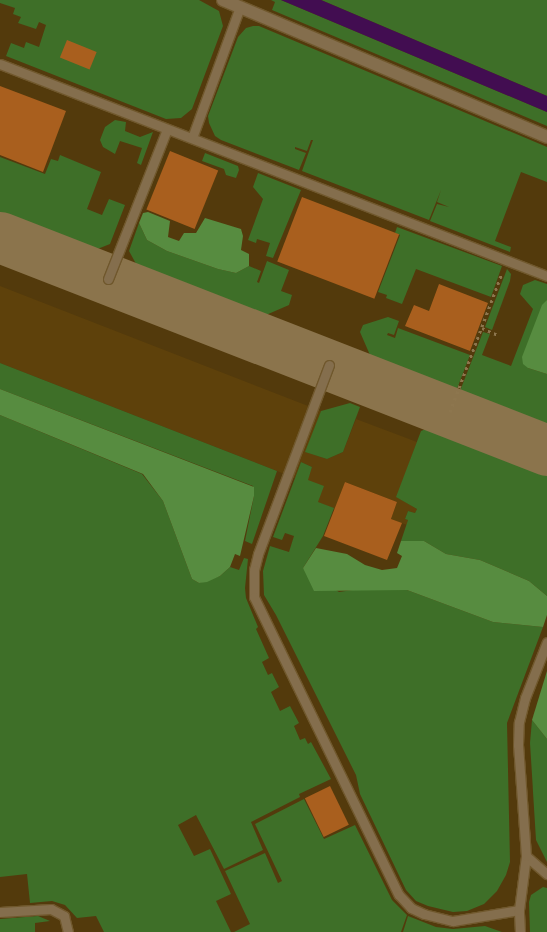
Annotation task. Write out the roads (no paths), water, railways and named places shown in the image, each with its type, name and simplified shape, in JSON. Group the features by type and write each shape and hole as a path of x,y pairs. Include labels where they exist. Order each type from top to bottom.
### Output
{"street":[{"path":"222,0 547,137"}],"lane":[{"path":"192,138 240,7"},
{"path":"0,64 547,276"},
{"path":"108,279 167,129"},
{"path":"329,365 258,554 254,570 254,596 399,895 411,908 424,914 453,921 519,910"},
{"path":"520,932 519,910 526,856 518,745 519,722 525,698 547,642"},
{"path":"526,856 547,874"},
{"path":"0,912 51,909 64,916 68,932"}]}
